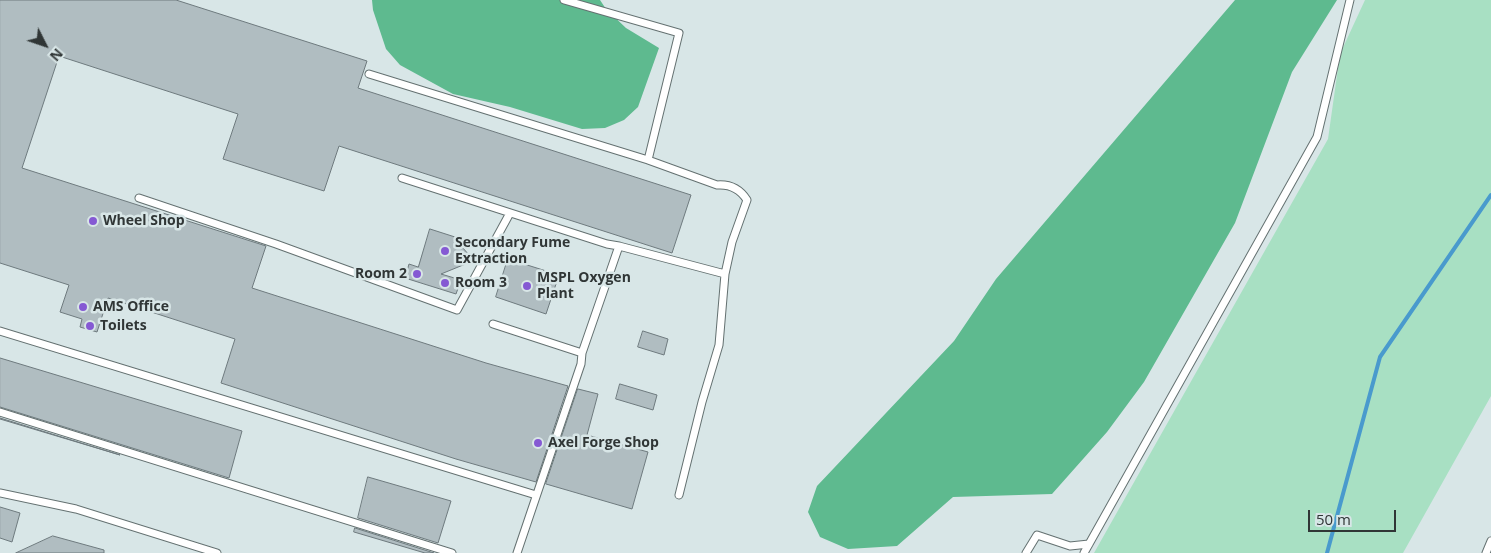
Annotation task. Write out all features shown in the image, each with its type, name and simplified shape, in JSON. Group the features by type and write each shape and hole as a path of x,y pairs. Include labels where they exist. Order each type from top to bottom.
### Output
{"lane":[{"path":"564,0 580,2 679,34 648,160"},
{"path":"1084,553 1317,137 1350,0"},
{"path":"369,74 648,160 717,185 722,184 733,187 744,196 746,200 732,242 725,274 719,345 678,495"},
{"path":"402,178 607,244 725,274"},
{"path":"138,198 276,244 457,310 510,213"},
{"path":"517,553 619,246"},
{"path":"493,324 582,353"},
{"path":"0,332 536,495"},
{"path":"0,412 452,553"},
{"path":"0,493 76,509 217,553"},
{"path":"1026,553 1037,535 1070,546 1089,544"},
{"path":"1486,553 1491,541"}],"green space":[{"path":"372,0 600,0 606,9 626,28 659,48 638,107 624,120 605,128 582,129 510,107 453,94 400,65 386,49 373,10"},
{"path":"1235,0 1337,0 1292,72 1235,223 1144,382 1107,432 1052,494 953,497 897,546 848,549 820,537 808,512 817,486 954,341 996,279"},
{"path":"1365,0 1491,0 1491,396 1403,553 1094,553 1328,139 1340,54"}],"building":[{"name":"Wheel Shop","path":"0,0 176,0 367,61 358,88 691,195 672,253 339,146 324,191 223,159 238,114 59,56 22,168 266,246 252,288 486,363 568,386 536,482 456,459 221,383 235,339 108,298 97,332 80,327 82,319 60,312 69,285 0,263"},
{"name":"Secondary Fume Extraction","path":"430,229 455,237 454,241 463,243 462,247 470,256 468,263 441,274 461,280 456,294 405,278 409,264 418,267"},
{"name":"MSPL Oxygen Plant","path":"508,259 559,275 546,314 496,297"},
{"path":"643,331 668,339 664,355 638,347"},
{"path":"0,358 242,431 229,478 0,407"},
{"path":"620,384 657,395 653,410 616,399"},
{"path":"578,389 598,394 587,435 648,452 632,509 546,484"},
{"path":"0,418 120,455 0,419"},
{"path":"368,477 451,501 438,543 358,518"},
{"path":"0,507 20,513 12,542 0,538"},
{"path":"355,528 434,553 425,553 354,532"},
{"path":"53,536 104,550 104,553 16,553"}],"waterway":[{"path":"1327,553 1380,357 1491,195"}],"place":[{"name":"Wheel Shop","path":"93,221"},
{"name":"Secondary Fume Extraction","path":"445,251"},
{"name":"Room 2","path":"417,274"},
{"name":"Room 3","path":"445,283"},
{"name":"MSPL Oxygen Plant","path":"527,286"},
{"name":"AMS Office","path":"83,307"},
{"name":"Toilets","path":"90,326"},
{"name":"Axel Forge Shop","path":"538,443"}]}
